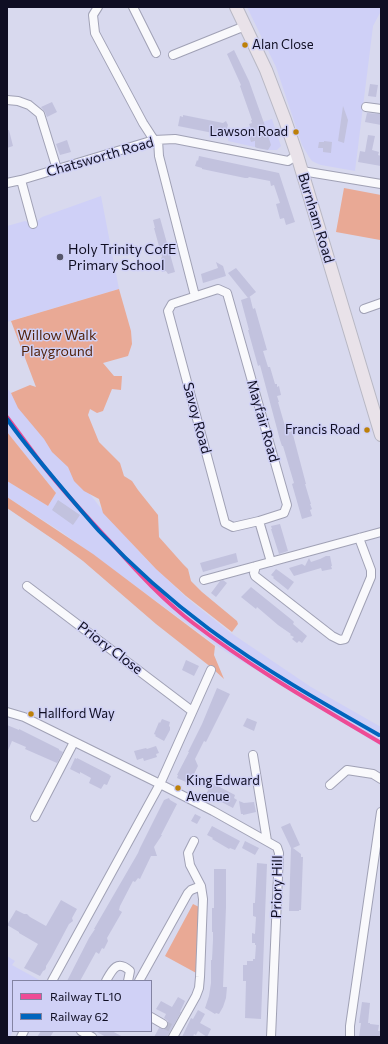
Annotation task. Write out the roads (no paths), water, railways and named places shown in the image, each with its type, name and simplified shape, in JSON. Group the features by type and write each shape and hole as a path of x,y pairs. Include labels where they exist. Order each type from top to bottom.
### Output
{"main road":[{"name":"Burnham Road","path":"236,7 266,70 297,155 381,435"}],"street":[{"path":"98,7 93,15 95,33 143,123 156,140 195,296"},
{"path":"133,7 156,52"},
{"path":"173,55 245,26"},
{"path":"7,100 18,101 29,105 40,114 57,169"},
{"path":"366,107 381,109"},
{"name":"Chatsworth Road","path":"7,183 156,140 176,139 288,161 297,155"},
{"path":"302,171 381,184"},
{"path":"21,180 33,224"},
{"name":"Mayfair Road","path":"195,296 218,289 226,293 270,445 287,505 284,513 259,521"},
{"name":"Savoy Road","path":"195,296 172,304 168,311 225,523 232,527 259,521"},
{"path":"364,309 381,303"},
{"path":"259,521 271,562"},
{"path":"204,580 381,532"},
{"path":"256,566 254,573 255,576 332,636 340,640 345,639 371,577 371,570 359,538"},
{"name":"Priory Close","path":"27,586 192,711"},
{"path":"53,980 160,784 211,670"},
{"path":"7,712 24,718 160,784"},
{"path":"35,817 74,742"},
{"path":"253,755 267,841"},
{"path":"330,785 347,770 373,774 381,779"},
{"name":"Priory Hill","path":"160,784 213,811 277,847 279,853 271,1037"},
{"path":"350,1037 350,1026 381,812"},
{"path":"152,1018 171,1030 199,988 203,899 201,886 188,859 188,853 194,841"},
{"path":"140,980 188,893 191,890 201,886"},
{"path":"107,980 113,968 117,966 121,966 130,971 128,980"},
{"path":"83,1032 92,1037"}],"tunnel":[{"path":"163,1024 171,1028"}],"rail line":[{"name":"TL10","path":"7,417 45,468 70,498 172,606 215,640 262,671 381,743"},
{"name":"62","path":"7,419 34,455 99,531 138,570 166,595 194,618 250,658 314,698 379,735"}],"place":[{"name":"Alan Close","path":"245,45"},
{"name":"Lawson Road","path":"296,132"},
{"name":"Holy Trinity CofE Primary School","path":"60,257"},
{"name":"Francis Road","path":"367,430"},
{"name":"Hallford Way","path":"31,714"},
{"name":"King Edward Avenue","path":"178,788"}],"park label":[{"name":"Willow Walk Playground","path":"57,344"}]}
